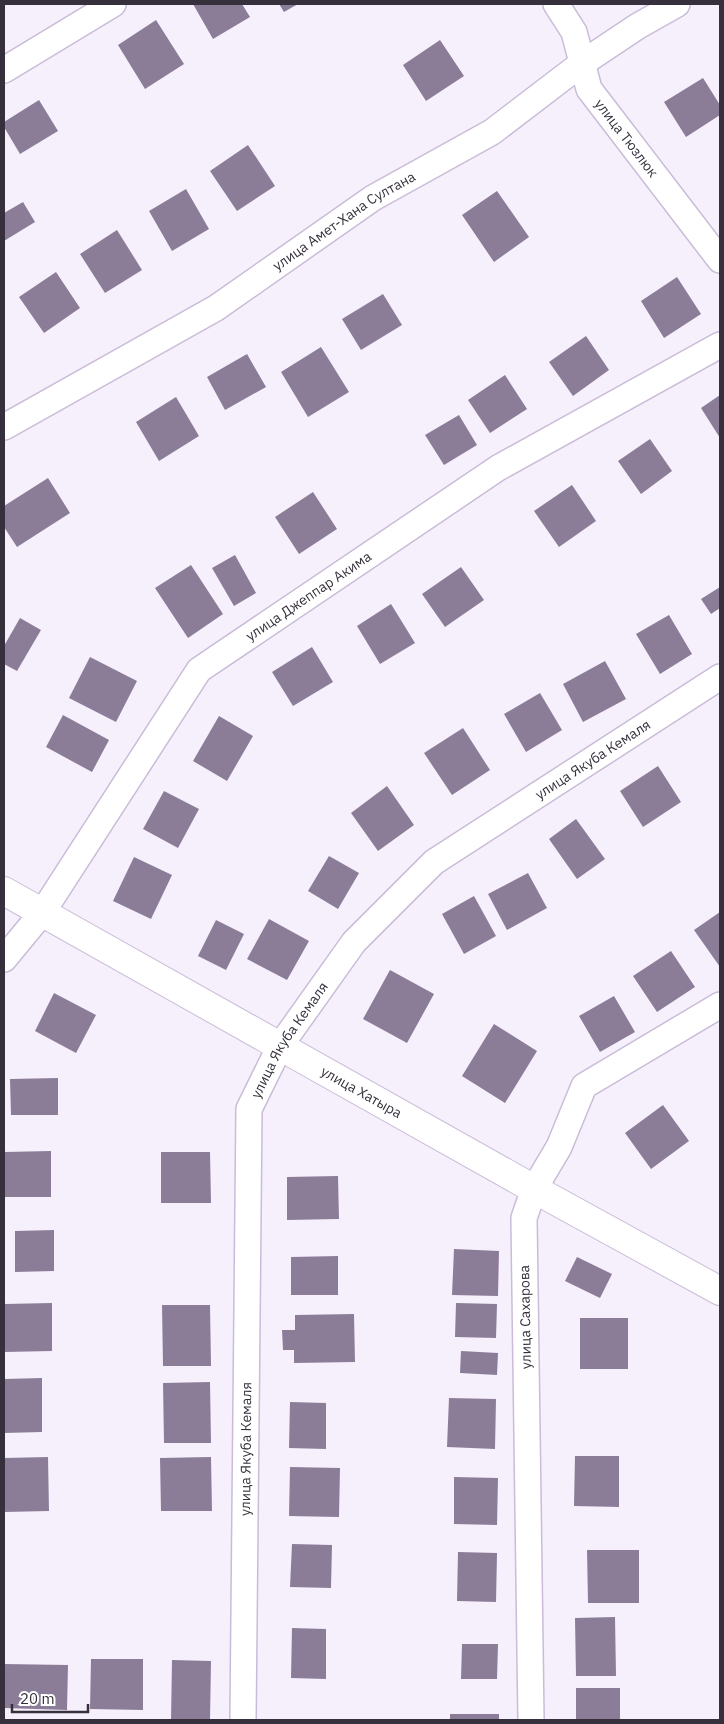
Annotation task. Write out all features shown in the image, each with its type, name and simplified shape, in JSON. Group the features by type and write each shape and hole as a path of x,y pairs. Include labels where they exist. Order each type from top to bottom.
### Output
{"street":[{"path":"4,70 113,4"},
{"name":"улица Тюзлюк","path":"556,4 574,32 589,89 720,260"},
{"name":"улица Амет-Хана Султана","path":"4,427 216,308 373,198 492,132 581,64 638,26 677,4"},
{"name":"улица Джеппар Акима","path":"4,959 42,914 200,670 498,468 720,346"},
{"name":"улица Якуба Кемаля","path":"243,1720 249,1110 280,1046 354,942 434,862 720,677"},
{"name":"улица Хатыра","path":"4,891 534,1189 720,1291"},
{"name":"улица Сахарова","path":"531,1720 524,1218 534,1189 559,1147 584,1086 720,1005"}],"building":[{"path":"193,4 242,4 250,17 213,39"},
{"path":"279,4 298,4 284,12"},
{"path":"156,20 184,64 145,89 118,45"},
{"path":"440,40 464,76 426,101 403,65"},
{"path":"703,78 720,105 720,115 686,137 664,102"},
{"path":"39,100 58,131 20,154 4,127 4,122"},
{"path":"248,145 275,186 237,211 210,171"},
{"path":"186,189 209,229 172,251 149,211"},
{"path":"497,191 529,237 494,262 462,215"},
{"path":"23,202 35,222 4,241 4,213"},
{"path":"117,230 142,270 105,293 80,254"},
{"path":"56,272 80,308 44,333 19,297"},
{"path":"677,277 701,314 664,338 641,301"},
{"path":"383,294 402,325 361,350 342,319"},
{"path":"586,336 609,370 573,396 549,362"},
{"path":"321,347 349,392 308,417 281,372"},
{"path":"247,354 266,387 225,410 207,377"},
{"path":"505,375 527,409 490,433 468,400"},
{"path":"720,395 720,438 701,408"},
{"path":"176,397 199,436 159,461 136,422"},
{"path":"459,415 477,445 444,465 425,435"},
{"path":"650,439 672,471 641,494 618,461"},
{"path":"48,478 70,513 17,547 4,527 4,506"},
{"path":"572,485 596,521 559,547 534,511"},
{"path":"313,492 337,529 299,554 275,517"},
{"path":"235,555 256,593 234,606 212,568"},
{"path":"191,565 223,614 188,638 155,588"},
{"path":"461,567 484,600 445,627 422,594"},
{"path":"720,587 720,608 711,614 701,599"},
{"path":"391,604 415,643 380,664 357,626"},
{"path":"669,615 692,654 660,674 636,634"},
{"path":"20,618 41,630 17,671 4,664 4,646"},
{"path":"312,647 333,682 293,706 272,672"},
{"path":"90,657 137,681 116,722 69,698"},
{"path":"605,661 626,699 583,722 563,684"},
{"path":"540,693 562,730 526,752 504,714"},
{"path":"63,715 109,740 92,772 46,747"},
{"path":"219,716 253,736 227,781 193,761"},
{"path":"463,728 490,770 452,795 424,753"},
{"path":"658,766 681,802 643,827 620,791"},
{"path":"387,786 414,825 378,851 351,813"},
{"path":"164,791 199,809 178,848 143,829"},
{"path":"576,819 605,859 577,879 549,839"},
{"path":"329,856 359,873 338,909 308,891"},
{"path":"134,857 172,875 151,919 113,901"},
{"path":"528,873 547,908 507,930 488,894"},
{"path":"474,896 496,936 464,954 442,914"},
{"path":"720,912 720,967 694,930"},
{"path":"269,919 309,941 287,980 247,959"},
{"path":"216,920 244,934 226,970 198,956"},
{"path":"671,951 695,987 657,1012 633,976"},
{"path":"390,970 434,994 407,1043 363,1019"},
{"path":"54,993 96,1015 76,1053 35,1031"},
{"path":"614,996 635,1032 600,1052 579,1016"},
{"path":"494,1024 537,1051 505,1103 462,1076"},
{"path":"58,1078 58,1115 11,1115 10,1079"},
{"path":"663,1105 689,1141 651,1169 625,1133"},
{"path":"51,1151 51,1197 4,1197 4,1152"},
{"path":"161,1152 210,1152 211,1203 161,1203"},
{"path":"338,1176 339,1219 287,1220 287,1177"},
{"path":"54,1230 54,1271 15,1272 15,1231"},
{"path":"454,1249 499,1251 498,1296 452,1295"},
{"path":"338,1256 338,1295 291,1295 291,1257"},
{"path":"577,1257 612,1274 600,1298 565,1281"},
{"path":"52,1303 52,1351 4,1352 4,1304"},
{"path":"456,1303 497,1304 496,1338 455,1337"},
{"path":"162,1305 210,1305 211,1366 163,1366"},
{"path":"354,1314 355,1362 294,1363 294,1350 283,1350 282,1330 295,1330 295,1315"},
{"path":"580,1318 628,1318 628,1369 580,1369"},
{"path":"461,1351 498,1353 497,1375 460,1373"},
{"path":"42,1378 42,1432 4,1433 4,1379"},
{"path":"210,1382 211,1443 164,1443 163,1383"},
{"path":"449,1398 496,1399 495,1449 447,1447"},
{"path":"290,1402 326,1403 326,1449 289,1448"},
{"path":"575,1456 619,1456 619,1507 574,1506"},
{"path":"48,1457 49,1511 4,1512 4,1458"},
{"path":"211,1457 212,1511 161,1511 160,1458"},
{"path":"290,1467 340,1468 339,1517 289,1516"},
{"path":"454,1477 498,1478 497,1525 454,1524"},
{"path":"292,1544 332,1545 331,1588 290,1587"},
{"path":"587,1550 639,1550 639,1603 588,1603"},
{"path":"458,1552 497,1553 496,1602 457,1601"},
{"path":"615,1617 616,1676 576,1676 575,1618"},
{"path":"292,1628 326,1629 326,1679 291,1678"},
{"path":"462,1644 498,1644 497,1679 461,1679"},
{"path":"91,1659 143,1659 143,1710 90,1709"},
{"path":"172,1660 211,1661 210,1720 171,1720"},
{"path":"4,1664 68,1665 67,1710 4,1708"},
{"path":"576,1688 620,1688 620,1720 576,1720"},
{"path":"450,1714 499,1714 499,1720 450,1720"}]}
